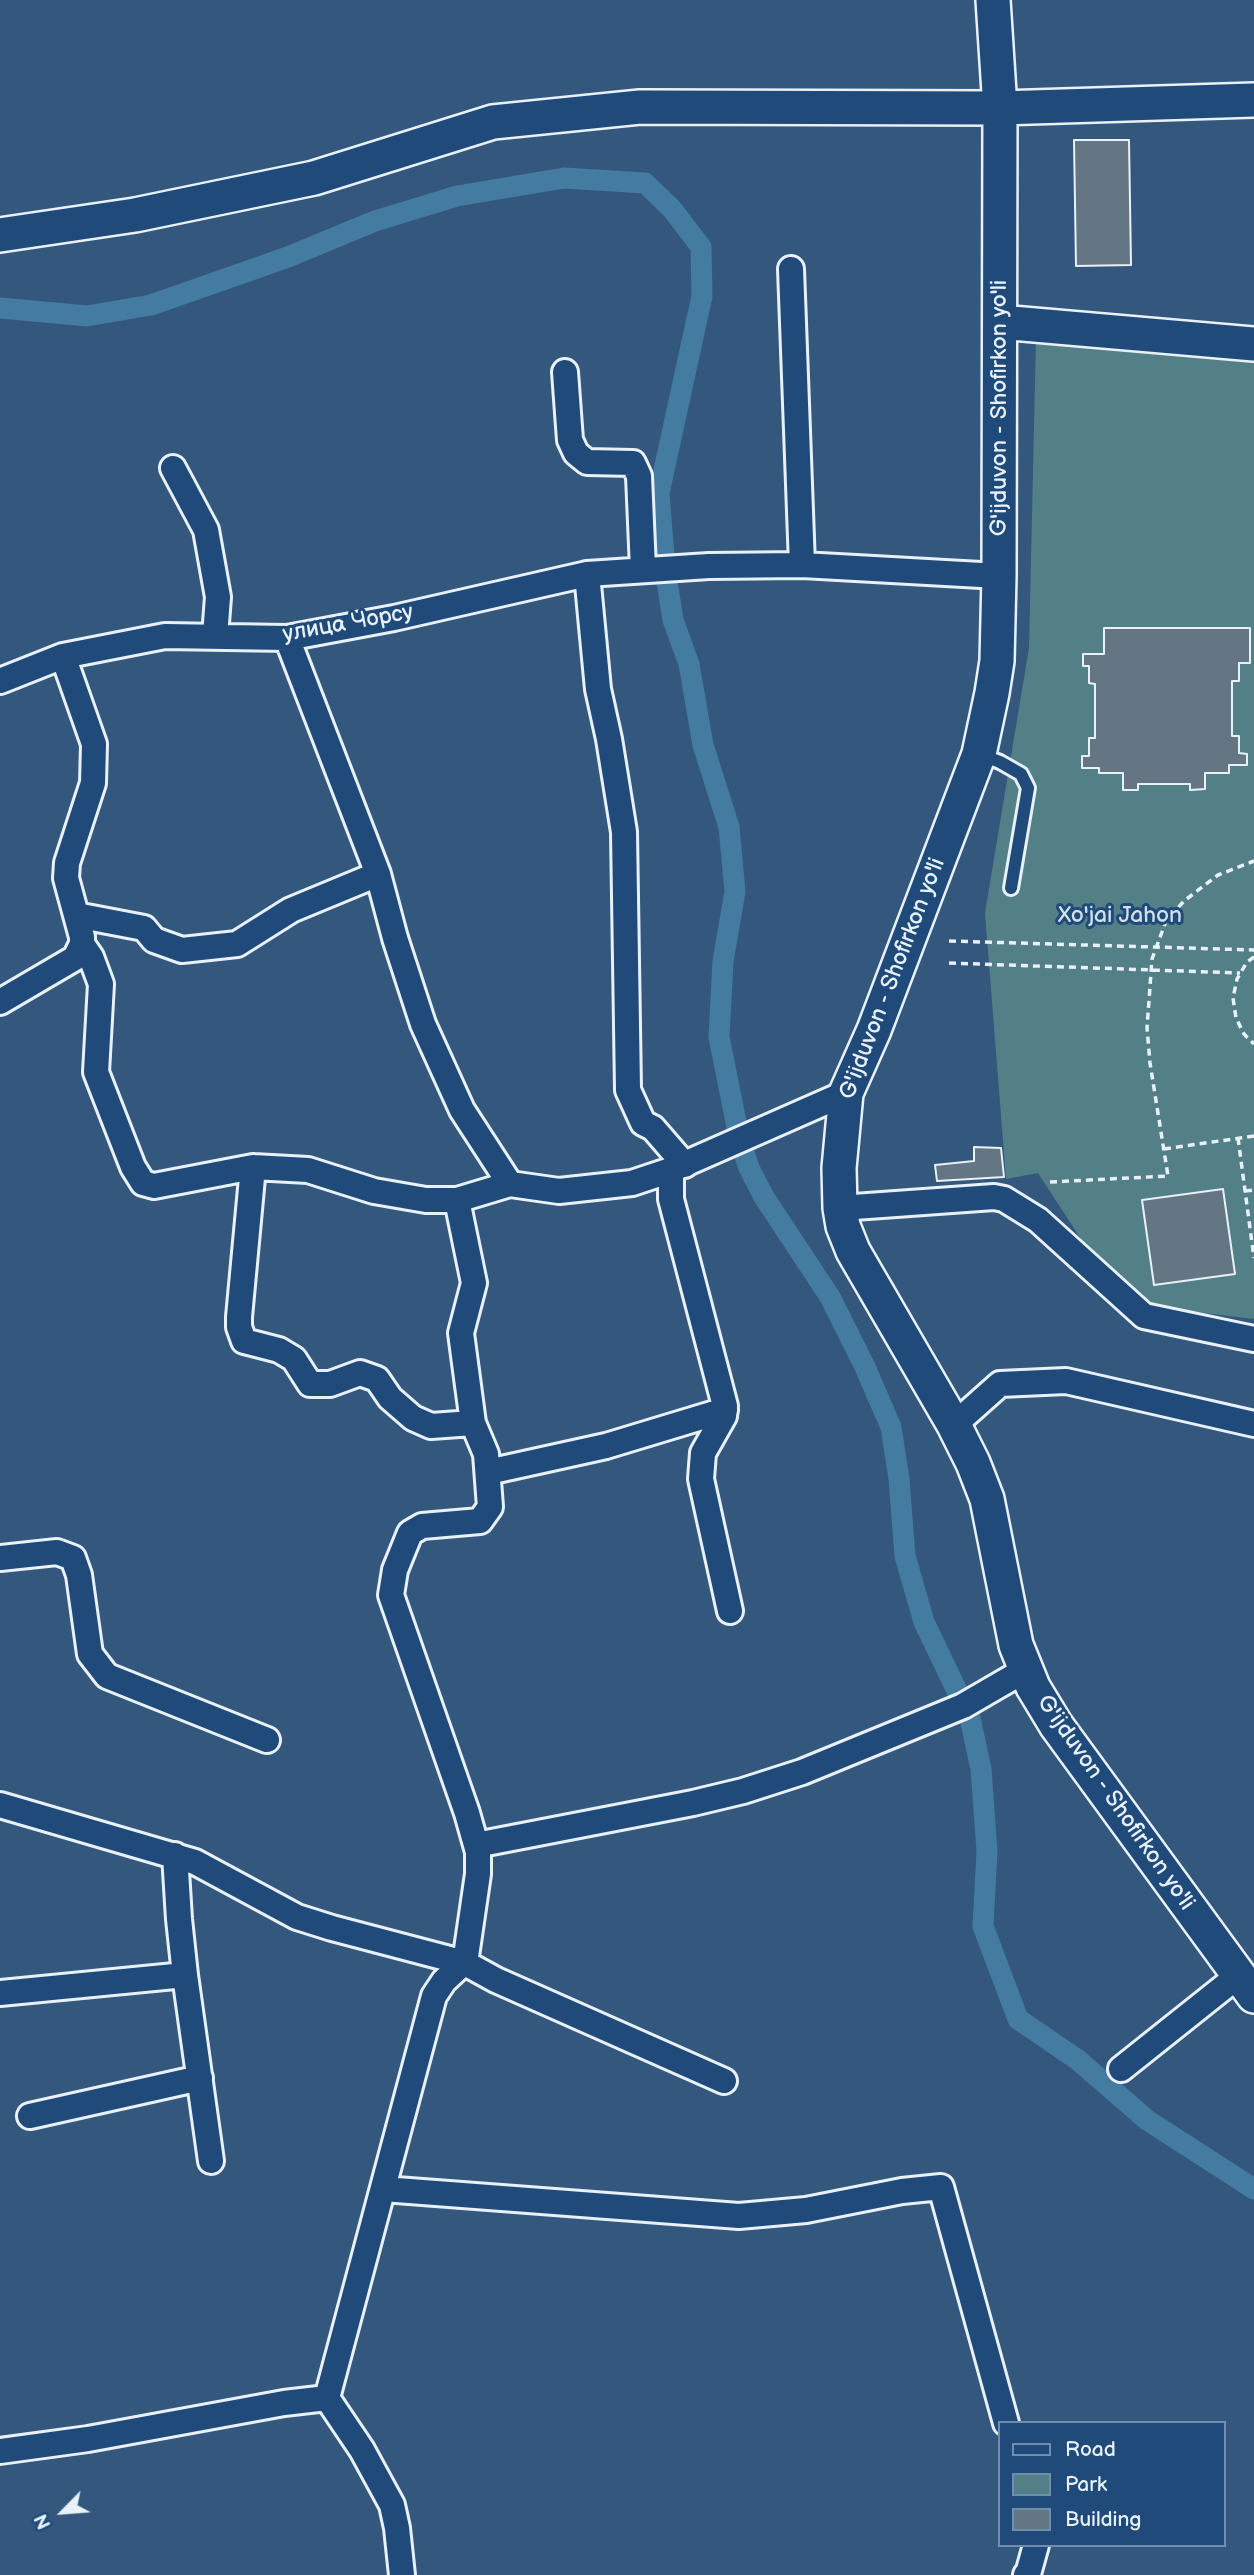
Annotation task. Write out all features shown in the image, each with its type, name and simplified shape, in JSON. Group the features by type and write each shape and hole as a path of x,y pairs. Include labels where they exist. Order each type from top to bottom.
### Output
{"main road":[{"name":"G'ijduvon - Shofirkon yo'li","path":"993,0 1000,108 997,661 979,754 874,1030 846,1093 839,1168 840,1208 843,1226 853,1251 954,1425 987,1499 1011,1626 1025,1670 1056,1725 1246,1985"},
{"path":"0,235 135,215 314,178 493,122 640,107 1000,108 1254,100"},
{"path":"1000,322 1254,344"}],"street":[{"path":"791,269 802,565"},
{"path":"565,372 570,440 576,453 587,462 632,463 639,476 650,569"},
{"path":"173,468 194,503 205,530 218,597 215,636"},
{"name":"улица Чорсу","path":"0,681 63,656 165,636 287,638 394,618 587,574 709,566 802,565 999,576"},
{"path":"587,574 598,689 624,832 628,1090 643,1123 653,1128 678,1168 671,1199 725,1410 703,1453 701,1479 730,1611"},
{"path":"287,638 379,874 395,938 423,1024 462,1110 510,1184"},
{"path":"63,656 94,744 93,783 67,863 66,878 82,944 91,957 101,984 96,1072 133,1167 144,1183 154,1186 253,1167 308,1170 374,1191 426,1200 457,1200 510,1184 559,1191 632,1183 678,1168 846,1093"},
{"path":"76,915 144,928 154,940 182,950 237,944 291,910 379,874"},
{"path":"0,1002 75,958 82,944"},
{"path":"253,1167 239,1317 244,1341 279,1350 294,1359 310,1384 330,1384 360,1373 377,1379 390,1398 413,1418 431,1426 472,1423"},
{"path":"840,1208 1004,1199 1038,1220 1143,1316 1254,1339"},
{"path":"402,2575 392,2505 362,2450 327,2398 434,1996 443,1981 465,1963 478,1874 476,1844 391,1595 395,1570 410,1533 422,1526 480,1521 490,1507 486,1454 472,1423 461,1333 474,1283 457,1200"},
{"path":"954,1425 1000,1384 1066,1381 1254,1424"},
{"path":"488,1472 606,1446 725,1410"},
{"path":"0,1558 57,1552 73,1558 79,1575 90,1654 107,1676 267,1740"},
{"path":"476,1844 693,1804 743,1791 802,1772 968,1704 1025,1670"},
{"path":"0,1805 175,1855 211,1869 297,1917 465,1963 496,1980 724,2081"},
{"path":"175,1855 185,1975 211,2161"},
{"path":"0,1993 185,1975"},
{"path":"1121,2069 1246,1985"},
{"path":"30,2116 200,2078"},
{"path":"383,2189 739,2216 806,2210 902,2191 941,2187 1005,2421"},
{"path":"0,2451 88,2439 284,2403 327,2398"},
{"path":"1026,2575 1035,2547"}],"lane":[{"path":"979,754 1021,774 1027,788 1011,888"}],"path":[{"path":"1050,1182 1168,1176 1147,1028 1150,971 1155,947 1166,921 1184,901 1218,875 1254,862"},
{"path":"950,941 1254,950"},
{"path":"1254,957 1247,962 1240,974 1233,998 1236,1018 1244,1034 1254,1044"},
{"path":"948,963 1240,974"},
{"path":"1164,1149 1254,1136"},
{"path":"1238,1138 1254,1258"},
{"path":"1245,1191 1254,1190"}],"green space":[{"name":"Xo'jai Jahon","path":"1036,338 1200,352 1254,361 1254,1319 1161,1308 1126,1287 1081,1239 1038,1173 1006,1179 985,913 1029,648"}],"building":[{"path":"1074,140 1129,140 1131,265 1076,266"},
{"path":"1104,628 1250,628 1250,663 1239,663 1239,681 1232,681 1232,736 1239,736 1239,753 1247,754 1247,765 1229,765 1229,773 1205,773 1205,789 1190,790 1190,784 1138,784 1138,790 1123,790 1123,773 1099,773 1099,768 1082,768 1082,756 1089,756 1089,738 1095,738 1095,684 1089,683 1089,666 1083,666 1083,654 1104,654"},
{"path":"974,1147 1001,1148 1004,1177 937,1181 935,1165 974,1161"},
{"path":"1223,1189 1235,1274 1154,1285 1142,1200"}],"waterway":[{"path":"0,308 87,316 151,305 288,257 375,221 457,196 564,178 645,183 672,209 701,247 702,296 659,493 665,569 673,620 689,664 703,745 729,827 735,892 723,961 719,1037 739,1137 749,1168 764,1197 830,1297 891,1427 899,1479 905,1556 924,1622 970,1718 981,1769 987,1851 983,1926 1018,2019 1078,2060 1147,2120 1254,2189"}]}
